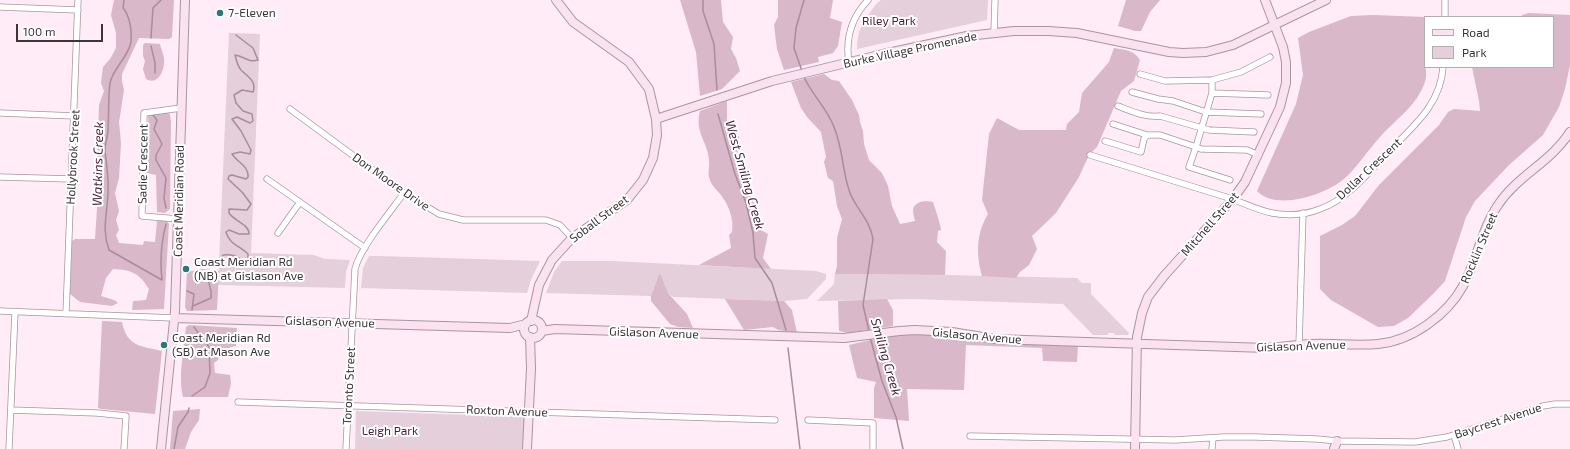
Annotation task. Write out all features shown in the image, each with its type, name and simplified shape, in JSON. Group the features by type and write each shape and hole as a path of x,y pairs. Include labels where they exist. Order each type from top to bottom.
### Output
{"street":[{"name":"Hollybrook Street","path":"66,314 75,116 78,0"},
{"name":"Coast Meridian Road","path":"162,449 178,266 181,108 186,0"},
{"name":"Soball Street","path":"527,449 534,309 539,285 547,268 557,253 572,238 627,200 643,180 653,158 657,135 656,119 649,89 629,62 573,22 556,0"},
{"path":"849,63 847,45 850,29 856,15 868,0"},
{"path":"994,33 995,0"},
{"name":"Mitchell Street","path":"1135,449 1137,344 1142,313 1152,291 1233,199 1246,182 1280,107 1286,83 1286,62 1283,47 1265,0"},
{"name":"Burke Village Promenade","path":"656,119 745,89 791,76 967,36 1048,30 1077,32 1156,49 1183,53 1206,52 1233,45 1326,0"},
{"path":"1444,16 1445,0"},
{"path":"0,7 78,10"},
{"path":"1140,74 1165,81 1212,80 1240,72 1270,57"},
{"name":"Dollar Crescent","path":"1090,155 1233,199 1260,210 1284,214 1303,213 1324,207 1348,192 1420,120 1431,106 1438,92 1443,68"},
{"path":"1212,80 1212,93 1189,167 1230,180"},
{"path":"1132,92 1172,101 1206,112 1261,114"},
{"path":"1212,93 1268,95"},
{"path":"1118,106 1150,116 1160,116 1201,129 1254,132"},
{"name":"Sadie Crescent","path":"178,219 142,216 144,113 181,108"},
{"name":"Don Moore Drive","path":"290,109 404,193 428,208 451,218 473,220 546,220 560,225 572,238"},
{"path":"0,113 75,116"},
{"path":"1113,124 1147,135 1160,135 1196,147 1247,150 1259,155"},
{"name":"Rocklin Street","path":"1399,339 1439,317 1455,299 1468,276 1488,223 1497,206 1515,185 1555,150 1570,132"},
{"path":"1105,141 1141,152 1144,139 1147,135"},
{"path":"0,177 72,179"},
{"path":"267,179 365,248"},
{"name":"Toronto Street","path":"346,449 355,269 359,257 404,193"},
{"path":"278,233 300,202"},
{"path":"1299,344 1303,213"},
{"path":"0,311 174,318"},
{"path":"9,449 15,312"},
{"name":"Gislason Avenue","path":"174,318 844,338 915,330 957,333 995,339 1273,348 1299,344 1369,345 1399,339"},
{"name":"Roxton Avenue","path":"238,402 776,420"},
{"name":"Baycrest Avenue","path":"970,436 1135,440 1175,440 1223,436 1338,441 1415,442 1428,441 1454,435 1543,406 1570,404"},
{"path":"11,410 97,413 126,416 124,449"},
{"path":"808,420 873,423 873,449"},
{"path":"1454,435 1458,449"},
{"path":"1212,449 1213,438"},
{"path":"1334,449 1338,441"}],"green space":[{"name":"Riley Park","path":"881,0 988,0 987,20 857,49 858,35 862,24 877,3"},
{"path":"229,33 260,34 251,253 314,255 325,259 350,260 346,272 345,288 218,285"},
{"path":"369,256 540,261 527,293 361,288 363,268"},
{"path":"562,261 612,261 816,271 826,274 826,279 807,299 784,301 673,297 668,293 661,275 659,274 651,296 546,293 554,272"},
{"path":"835,274 1077,278 1082,283 1091,283 1091,294 1129,333 1128,335 1115,335 1114,333 1108,333 1108,335 1093,335 1063,304 912,299 817,301 834,284"},
{"name":"Leigh Park","path":"356,411 526,417 524,449 355,449"}],"shaded area":[{"path":"114,0 174,0 172,37 169,39 139,38 122,74 124,90 119,122 121,143 119,178 115,193 119,211 116,220 119,230 116,235 119,243 143,245 144,241 155,242 157,221 167,221 169,224 164,309 132,310 133,301 146,300 149,289 142,279 134,273 125,270 113,269 106,278 101,296 114,300 118,303 112,306 80,302 70,294 72,241 75,239 95,239 97,208 95,188 100,172 97,162 99,105 104,91 101,83 103,67 110,59 116,48 116,33 111,15"},
{"path":"680,0 721,0 723,22 733,37 731,49 736,58 740,71 722,89 700,96 696,52"},
{"path":"778,0 833,0 830,18 842,22 838,46 833,53 818,57 819,62 784,70 777,49 774,25 778,17"},
{"path":"1126,0 1160,0 1150,12 1141,31 1135,31 1118,26"},
{"path":"1529,13 1570,15 1570,65 1565,89 1559,107 1543,135 1509,165 1475,201 1466,217 1445,281 1408,318 1394,326 1378,327 1331,300 1320,289 1320,236 1342,225 1355,216 1379,185 1439,125 1448,112 1454,109 1480,111 1472,68 1554,68 1554,16 1522,15"},
{"path":"1373,15 1424,17 1424,68 1426,68 1426,75 1421,91 1406,112 1380,137 1350,173 1338,183 1328,189 1302,198 1277,200 1266,197 1257,191 1296,104 1303,75 1298,38 1309,32 1351,16"},
{"path":"145,43 160,44 164,56 164,64 160,76 157,79 150,81 146,79 143,69 145,61 143,56 143,45"},
{"path":"1114,48 1132,52 1140,60 1134,81 1121,91 1097,147 1089,155 1079,177 1056,213 1032,236 1037,249 1029,265 1020,272 1016,278 982,276 978,244 981,229 988,214 982,200 989,134 997,118 1019,130 1066,130 1067,124 1079,112 1082,93 1109,62"},
{"path":"824,74 832,80 839,81 852,100 859,115 863,131 864,144 869,160 882,173 888,186 892,206 900,224 915,221 913,210 918,203 924,201 933,202 941,230 938,231 937,242 946,251 945,275 835,274 837,266 837,238 842,219 837,206 833,181 828,178 824,162 826,157 821,132 801,108 791,82"},
{"path":"727,101 727,125 739,137 737,157 739,173 759,213 761,230 768,234 763,258 771,269 699,265 731,248 729,235 732,232 732,217 721,195 709,178 707,149 699,126 700,111"},
{"path":"169,111 171,121 170,209 165,213 157,212 156,175 147,173 149,133 148,115 149,112"},
{"path":"203,269 219,271 217,310 187,311 185,307 187,272"},
{"path":"659,274 661,275 668,293 687,314 693,328 678,327 670,324 651,301 651,296"},
{"path":"725,299 784,301 792,310 797,333 778,330 773,327 744,330"},
{"path":"887,299 893,310 893,326 848,333 839,331 838,301"},
{"path":"102,321 122,322 124,330 131,341 141,346 162,351 155,414 98,408"},
{"path":"189,325 237,328 236,346 224,349 218,360 214,363 215,373 230,375 231,383 228,397 183,397 181,381 182,362 186,327"},
{"path":"895,334 942,334 1078,344 1077,362 1043,361 1042,348 966,345 964,390 907,389 909,421 874,418 874,388 876,382 857,378 849,345"},
{"path":"200,409 199,420 191,432 185,449 170,449 173,411"}],"waterway":[{"name":"Watkins Creek","path":"124,0 123,8 130,24 131,42 127,53 114,73 110,83 108,132 105,145 108,175 105,235 109,250 162,280"},
{"path":"151,38 153,8 161,0"},
{"name":"West Smiling Creek","path":"703,0 703,11 714,44 717,90"},
{"name":"Smiling Creek","path":"802,71 794,48 796,28 804,0"},
{"path":"220,260 223,255 234,256 244,261 248,260 248,254 232,242 227,236 226,232 229,230 239,234 249,234 247,228 231,216 229,209 247,210 251,204 242,192 228,179 229,176 232,175 246,179 248,177 245,167 232,154 240,152 250,154 251,150 241,131 232,119 237,117 250,123 253,121 252,114 243,111 236,103 234,95 242,90 253,92 254,85 239,67 235,55 251,61 258,60 253,48 236,35"},
{"path":"151,46 155,63 155,73"},
{"name":"Smiling Creek","path":"804,77 831,120 839,143 847,185 856,205 869,226 873,239 863,305 869,331"},
{"name":"West Smiling Creek","path":"718,114 735,174 746,203 753,233 755,258 772,283 786,330"},
{"path":"153,115 157,120 154,129 162,144 156,155 156,160 166,178 164,198 166,208"},
{"path":"162,280 161,252 166,224"},
{"path":"193,306 211,298 211,291 206,272"},
{"name":"Watkins Creek","path":"187,291 194,294 192,310"},
{"name":"Watkins Creek","path":"192,396 205,387 210,373 209,347 194,327"},
{"name":"Smiling Creek","path":"870,337 882,381 896,417 903,449"},
{"name":"West Smiling Creek","path":"788,348 800,449"},
{"name":"Watkins Creek","path":"174,449 178,427 189,408"}],"place":[{"name":"7-Eleven","path":"220,13"},
{"name":"Coast Meridian Rd (NB) at Gislason Ave","path":"186,269"},
{"name":"Coast Meridian Rd (SB) at Mason Ave","path":"164,345"}]}
